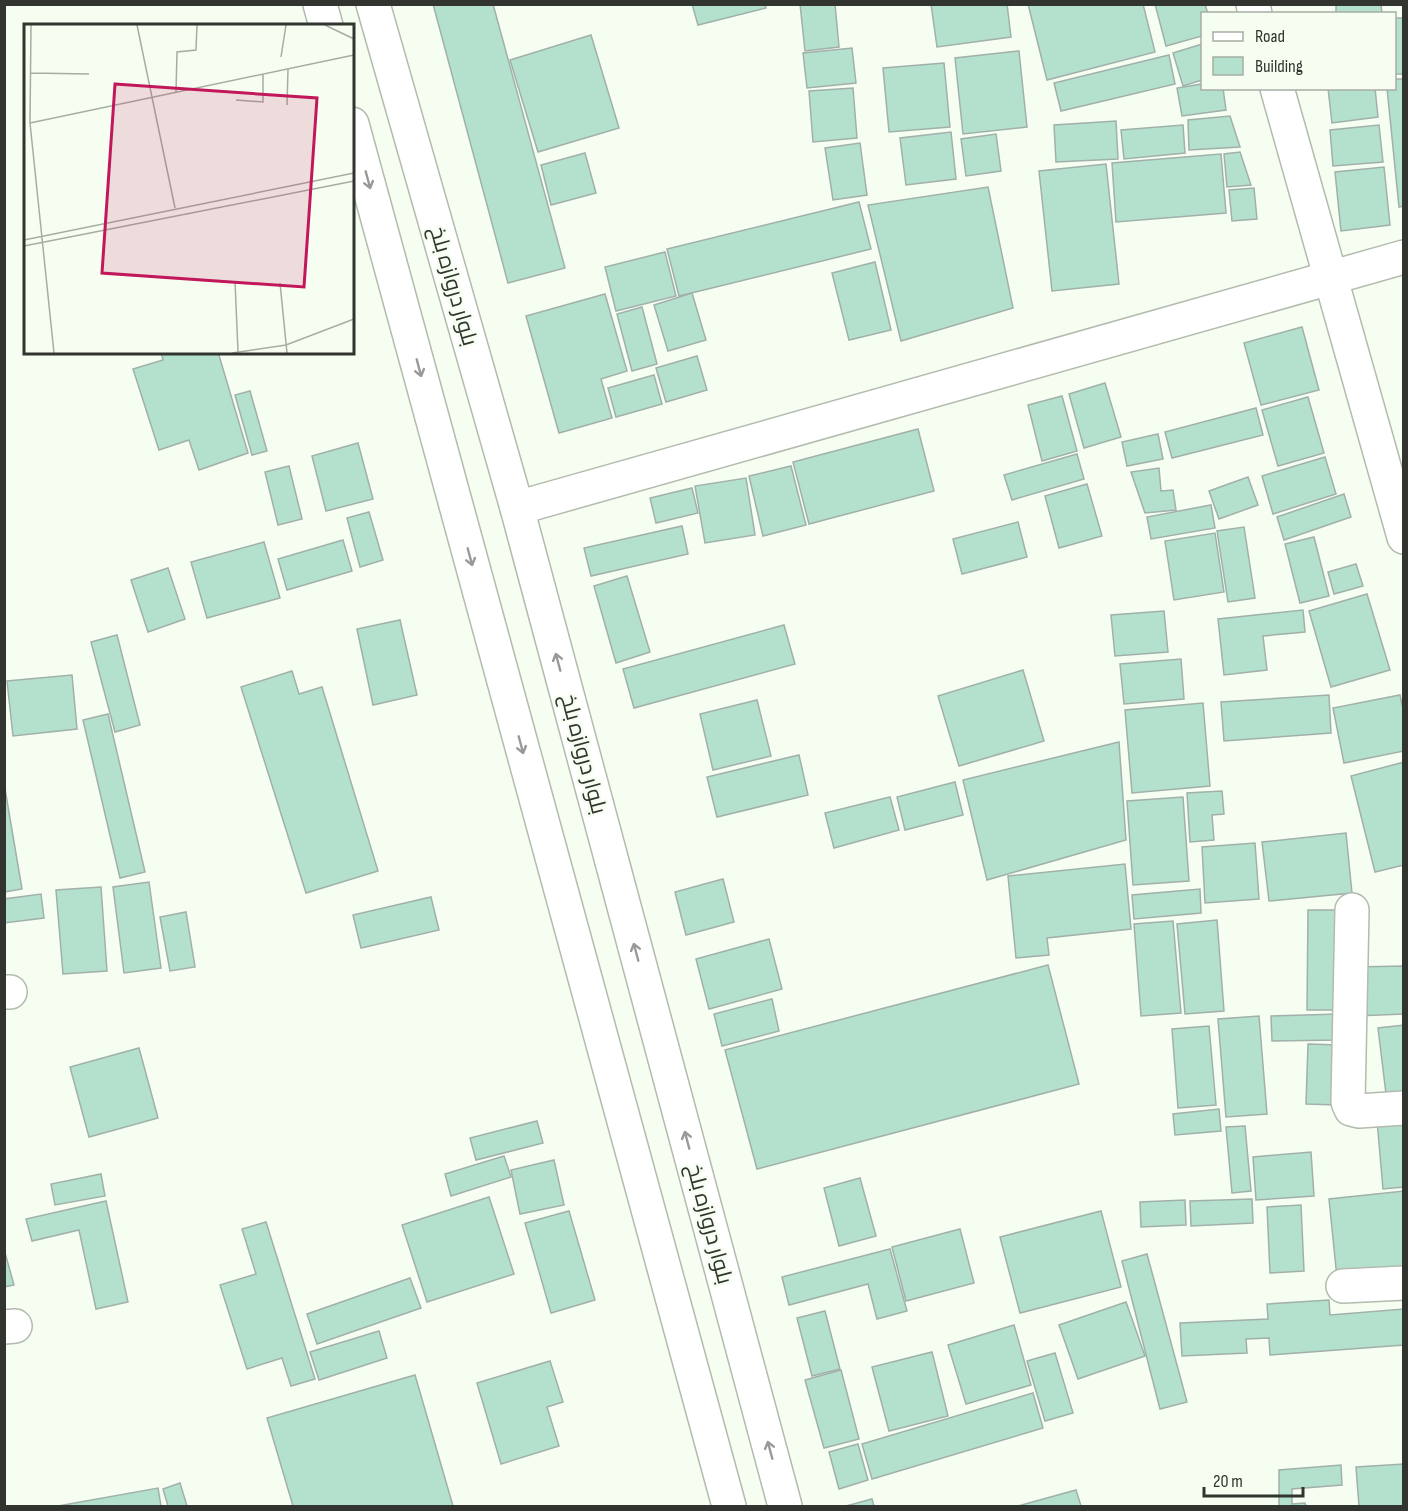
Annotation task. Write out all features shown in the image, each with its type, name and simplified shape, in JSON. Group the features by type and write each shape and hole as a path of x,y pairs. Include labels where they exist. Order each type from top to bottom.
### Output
{"main road":[{"path":"320,4 325,24"},
{"name":"بلوار دروازه بلخ","path":"373,4 517,508 785,1506"},
{"path":"1278,90 1330,277 1393,461 1404,537"},
{"path":"354,131 729,1506"},
{"path":"517,508 1404,257"},
{"path":"1352,910 1348,1102 1351,1109 1359,1112 1404,1108"},
{"path":"1343,1286 1404,1283"}],"building":[{"path":"433,4 493,4 565,268 508,283"},
{"path":"692,4 765,4 766,8 698,25"},
{"path":"800,4 835,4 839,47 805,51"},
{"path":"931,4 1007,4 1011,37 937,47"},
{"path":"1028,4 1143,4 1155,52 1047,80"},
{"path":"1155,4 1205,4 1207,12 1201,12 1201,36 1166,46"},
{"path":"1336,4 1381,4 1382,12 1336,12"},
{"path":"1396,18 1404,18 1404,74 1396,74"},
{"path":"591,35 619,128 538,152 510,60"},
{"path":"1201,44 1201,80 1183,86 1173,53"},
{"path":"852,48 856,83 807,88 803,53"},
{"path":"1019,51 1027,127 963,134 955,58"},
{"path":"1169,55 1175,84 1061,111 1054,83"},
{"path":"944,63 950,127 889,132 883,68"},
{"path":"1396,79 1404,79 1404,206 1399,207 1387,90 1396,90"},
{"path":"1201,84 1201,90 1223,90 1226,110 1182,116 1177,88"},
{"path":"853,88 857,138 813,142 809,91"},
{"path":"1328,90 1375,90 1378,117 1332,123"},
{"path":"1230,116 1240,147 1189,150 1188,120"},
{"path":"1116,121 1118,159 1056,162 1054,125"},
{"path":"1183,125 1185,153 1124,159 1121,130"},
{"path":"1379,125 1383,162 1333,166 1330,130"},
{"path":"951,132 956,179 906,185 900,138"},
{"path":"996,134 1001,171 966,176 961,139"},
{"path":"860,143 867,195 833,200 825,148"},
{"path":"1240,152 1251,185 1227,187 1224,154"},
{"path":"585,153 596,193 551,205 541,165"},
{"path":"1221,154 1226,213 1116,222 1112,163"},
{"path":"1106,164 1119,284 1052,291 1039,171"},
{"path":"1384,167 1390,225 1341,231 1335,172"},
{"path":"988,187 1013,308 901,341 868,205"},
{"path":"1254,188 1257,219 1232,221 1229,190"},
{"path":"859,202 871,249 679,296 667,249"},
{"path":"665,252 676,296 616,311 605,267"},
{"path":"875,262 891,330 849,340 832,273"},
{"path":"692,293 706,340 668,351 654,305"},
{"path":"605,294 627,371 601,379 612,418 559,433 526,316"},
{"path":"642,307 657,364 632,371 617,314"},
{"path":"1302,327 1319,390 1261,405 1244,343"},
{"path":"162,354 219,354 248,453 199,470 189,440 159,450 133,369 163,360"},
{"path":"697,356 707,390 666,402 656,368"},
{"path":"654,375 662,404 616,417 608,388"},
{"path":"1105,383 1121,437 1084,448 1069,394"},
{"path":"250,391 267,451 252,455 235,395"},
{"path":"1062,396 1077,451 1042,461 1028,405"},
{"path":"1308,397 1324,453 1278,466 1262,410"},
{"path":"1256,408 1263,435 1172,458 1165,432"},
{"path":"918,429 934,491 809,524 793,462"},
{"path":"1158,434 1163,459 1127,466 1122,442"},
{"path":"358,443 373,499 326,511 312,456"},
{"path":"1077,454 1084,479 1012,500 1004,475"},
{"path":"1325,457 1336,494 1273,514 1262,476"},
{"path":"289,466 302,519 278,525 265,472"},
{"path":"791,466 806,525 763,536 749,476"},
{"path":"1159,468 1161,491 1173,490 1176,510 1145,513 1131,472"},
{"path":"1248,477 1258,505 1219,519 1209,491"},
{"path":"746,478 755,535 705,543 695,486"},
{"path":"1087,484 1102,536 1059,548 1045,496"},
{"path":"692,488 698,513 656,523 650,498"},
{"path":"1344,494 1351,517 1284,540 1277,517"},
{"path":"1211,505 1215,528 1151,539 1147,517"},
{"path":"369,512 383,560 360,567 347,518"},
{"path":"1018,522 1027,557 962,574 953,539"},
{"path":"682,526 688,554 591,576 584,548"},
{"path":"1244,527 1255,598 1228,602 1217,531"},
{"path":"1215,533 1224,592 1174,600 1165,541"},
{"path":"1314,537 1329,596 1300,603 1285,544"},
{"path":"343,540 352,571 287,590 278,559"},
{"path":"264,542 280,598 207,618 191,562"},
{"path":"1356,564 1363,586 1334,594 1328,572"},
{"path":"168,568 185,619 148,632 131,580"},
{"path":"627,576 650,652 616,663 594,586"},
{"path":"1367,594 1390,670 1331,687 1309,611"},
{"path":"1303,610 1305,632 1263,636 1267,670 1224,675 1218,619"},
{"path":"1164,611 1168,652 1115,656 1111,615"},
{"path":"400,620 417,695 373,705 357,629"},
{"path":"784,625 795,664 634,708 623,669"},
{"path":"117,635 140,725 115,732 91,642"},
{"path":"1181,659 1184,699 1124,704 1120,664"},
{"path":"1023,670 1044,741 959,766 938,696"},
{"path":"292,671 299,694 322,687 378,871 306,893 241,687"},
{"path":"72,675 77,729 13,736 7,681"},
{"path":"1329,695 1331,733 1224,741 1221,702"},
{"path":"1400,695 1404,714 1404,751 1344,763 1333,708"},
{"path":"757,700 771,756 713,770 700,714"},
{"path":"1203,703 1210,786 1132,793 1125,710"},
{"path":"108,714 145,872 120,878 83,720"},
{"path":"1119,742 1126,840 987,880 963,780"},
{"path":"799,755 808,795 717,817 707,777"},
{"path":"1404,762 1404,865 1375,872 1351,776"},
{"path":"955,782 963,815 905,830 897,797"},
{"path":"4,783 22,889 4,892"},
{"path":"1222,791 1224,814 1212,815 1214,840 1190,842 1187,793"},
{"path":"890,797 899,830 834,848 825,813"},
{"path":"1183,797 1189,881 1133,885 1127,801"},
{"path":"1346,833 1352,893 1269,901 1262,842"},
{"path":"1255,843 1259,899 1205,903 1202,847"},
{"path":"1125,864 1131,929 1047,938 1049,955 1016,958 1008,876"},
{"path":"723,879 734,922 686,935 675,892"},
{"path":"149,882 161,968 124,973 113,887"},
{"path":"101,887 107,971 63,974 56,890"},
{"path":"1200,889 1201,913 1134,919 1132,895"},
{"path":"41,894 44,918 4,923 4,899"},
{"path":"431,897 439,930 361,948 353,915"},
{"path":"1308,910 1346,910 1345,1010 1307,1010"},
{"path":"186,912 195,967 170,971 160,917"},
{"path":"1217,920 1224,1011 1185,1014 1177,924"},
{"path":"1173,921 1181,1013 1141,1016 1134,924"},
{"path":"769,939 782,989 709,1009 696,959"},
{"path":"1048,965 1079,1084 757,1169 725,1050"},
{"path":"1404,966 1404,1014 1355,1016 1354,967"},
{"path":"772,999 779,1031 722,1046 714,1014"},
{"path":"1339,1014 1340,1040 1272,1041 1271,1016"},
{"path":"1259,1016 1267,1114 1226,1117 1218,1019"},
{"path":"1404,1025 1404,1100 1387,1102 1378,1028"},
{"path":"1209,1026 1216,1105 1178,1108 1172,1029"},
{"path":"1308,1044 1339,1045 1337,1105 1306,1104"},
{"path":"139,1048 158,1118 89,1137 70,1067"},
{"path":"1219,1109 1221,1131 1175,1135 1173,1114"},
{"path":"1404,1118 1404,1187 1383,1189 1377,1120"},
{"path":"537,1121 543,1143 476,1160 470,1138"},
{"path":"1245,1126 1251,1191 1232,1193 1226,1127"},
{"path":"1311,1152 1314,1196 1256,1200 1253,1157"},
{"path":"504,1156 511,1177 451,1196 445,1174"},
{"path":"554,1160 564,1205 520,1214 511,1170"},
{"path":"101,1174 105,1196 55,1205 51,1184"},
{"path":"860,1178 876,1236 839,1246 824,1188"},
{"path":"1404,1191 1404,1271 1337,1278 1329,1199"},
{"path":"489,1197 514,1274 427,1302 402,1225"},
{"path":"1252,1199 1253,1223 1191,1226 1190,1201"},
{"path":"1185,1200 1186,1225 1141,1227 1140,1202"},
{"path":"106,1201 128,1302 96,1309 79,1230 32,1241 26,1219"},
{"path":"1301,1205 1304,1271 1270,1273 1267,1207"},
{"path":"569,1211 595,1300 551,1313 525,1223"},
{"path":"1101,1211 1121,1287 1020,1313 1000,1237"},
{"path":"266,1222 315,1379 291,1386 282,1358 247,1369 220,1285 256,1274 242,1229"},
{"path":"960,1229 974,1283 906,1301 892,1247"},
{"path":"4,1249 14,1285 4,1287"},
{"path":"890,1249 907,1311 877,1319 868,1284 789,1305 782,1277"},
{"path":"1147,1254 1187,1402 1160,1409 1122,1261"},
{"path":"410,1278 421,1308 317,1344 307,1314"},
{"path":"1329,1300 1330,1315 1404,1309 1404,1345 1270,1355 1269,1338 1246,1339 1247,1353 1182,1356 1180,1323 1268,1319 1267,1304"},
{"path":"1126,1302 1145,1356 1078,1379 1059,1325"},
{"path":"825,1311 840,1369 812,1376 797,1318"},
{"path":"1014,1325 1031,1385 966,1404 948,1345"},
{"path":"379,1331 387,1358 319,1380 310,1352"},
{"path":"932,1352 948,1416 889,1431 872,1367"},
{"path":"1055,1353 1073,1413 1045,1421 1027,1361"},
{"path":"550,1361 563,1402 547,1407 559,1446 501,1464 477,1383"},
{"path":"841,1370 859,1439 824,1448 805,1380"},
{"path":"415,1375 453,1506 293,1506 267,1418"},
{"path":"1033,1393 1043,1428 872,1479 862,1444"},
{"path":"858,1444 868,1480 839,1489 829,1452"},
{"path":"1404,1464 1404,1506 1359,1506 1356,1467"},
{"path":"1341,1465 1342,1485 1292,1489 1292,1504 1305,1503 1306,1506 1279,1506 1279,1470"},
{"path":"180,1483 187,1506 168,1506 163,1489"},
{"path":"158,1488 161,1506 58,1506"},
{"path":"1076,1490 1081,1506 1018,1506"},
{"path":"872,1499 874,1506 846,1506"}]}
